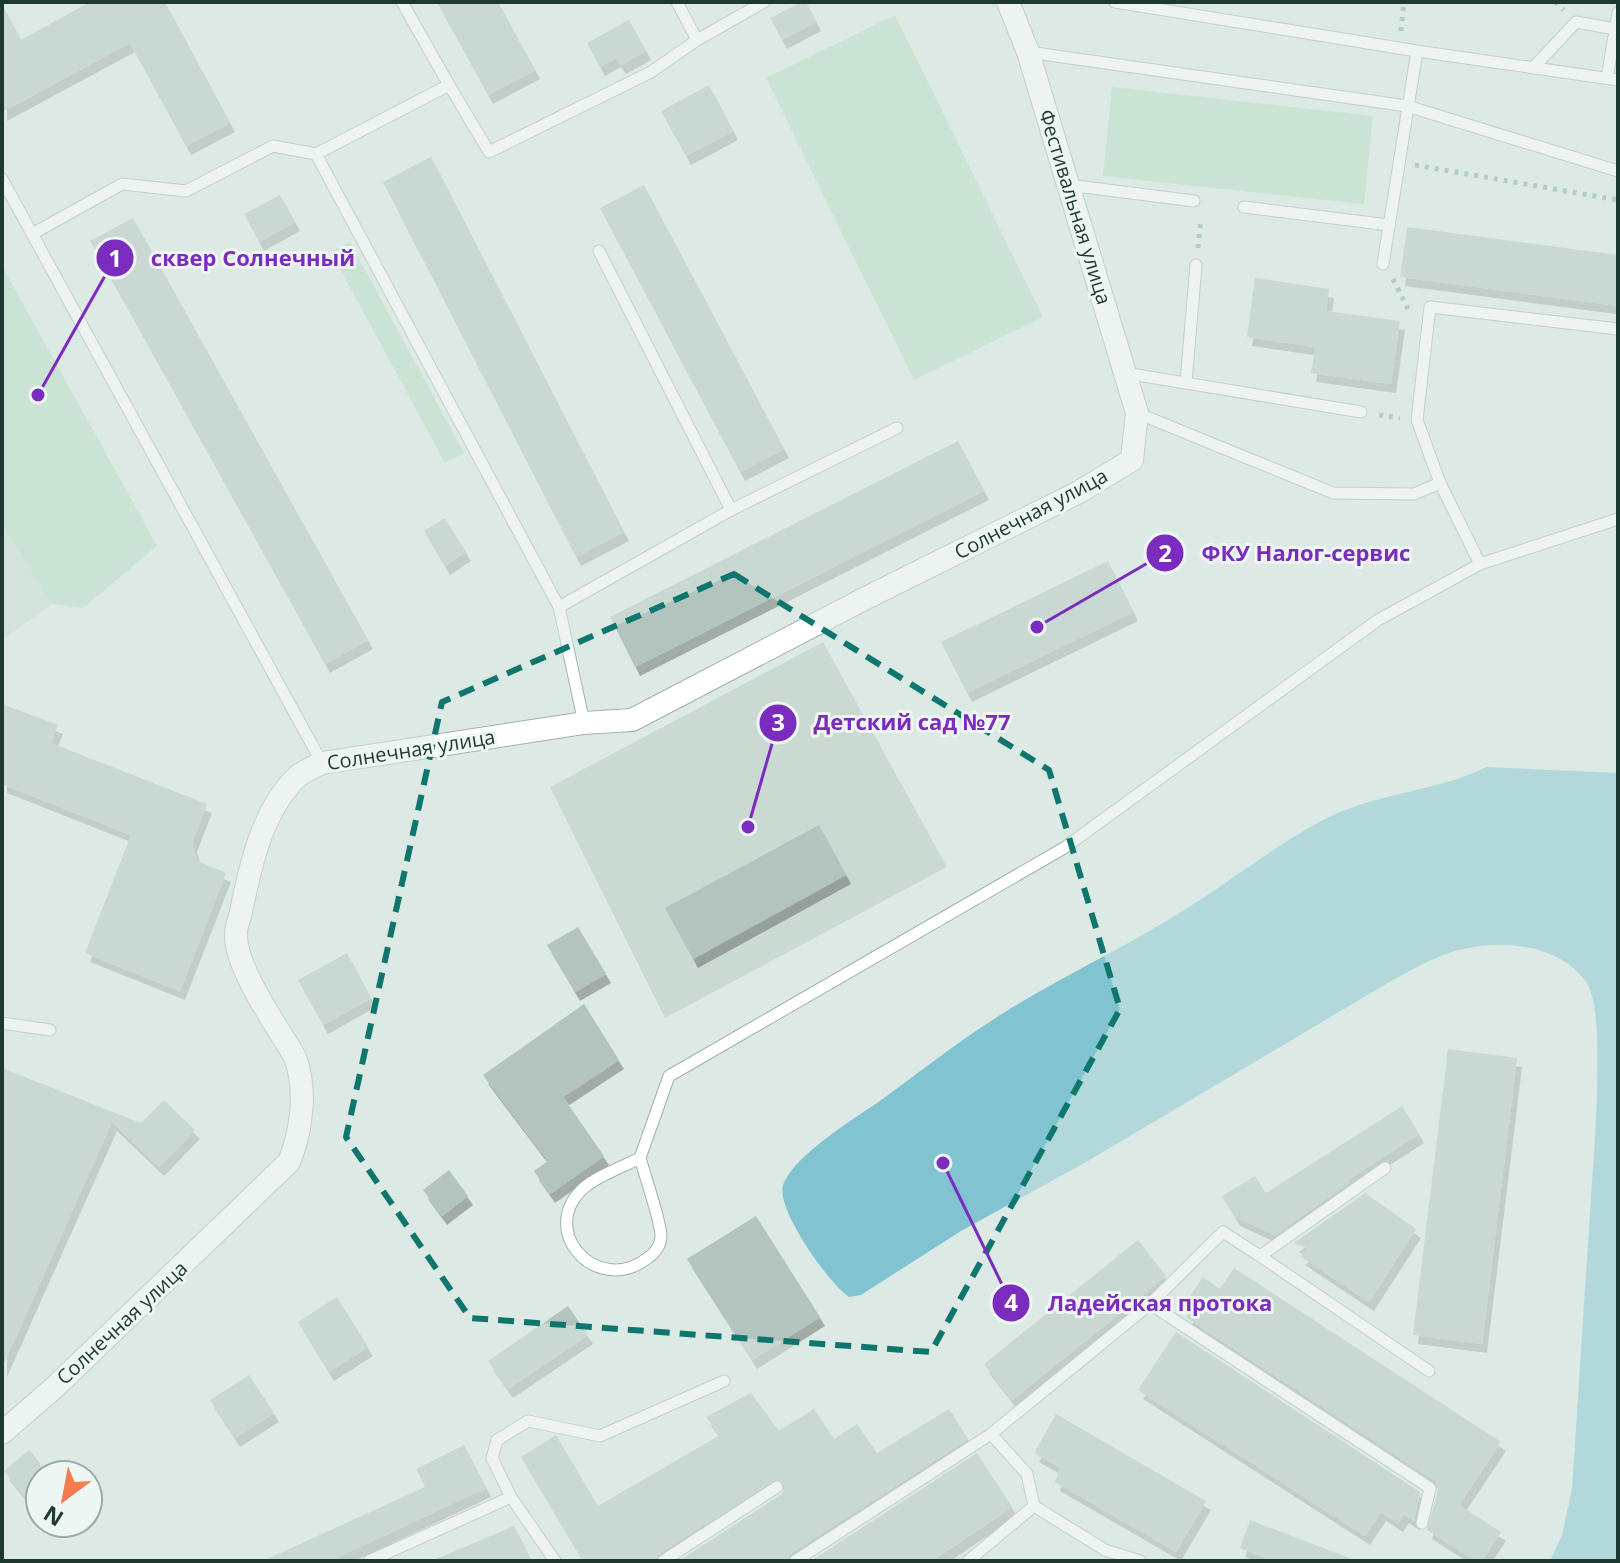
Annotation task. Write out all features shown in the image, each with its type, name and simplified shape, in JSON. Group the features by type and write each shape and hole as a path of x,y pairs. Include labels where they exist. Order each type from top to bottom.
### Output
{"street":[{"name":"Фестивальная улица","path":"1008,2 1028,52 1137,413"},
{"name":"Солнечная улица","path":"2,1433 55,1387 289,1162 296,1145 303,1087 300,1070 249,979 240,958 236,936 248,877 270,815 298,776 322,763 584,723 632,720 1079,492 1132,460 1137,413"}],"lane":[{"path":"402,2 489,152 651,72 697,40 764,2"},
{"path":"677,2 697,40"},
{"path":"1115,2 1613,79 1618,13"},
{"path":"1533,68 1576,22 1616,29"},
{"path":"1383,264 1417,51"},
{"path":"1028,52 1407,106 1618,171"},
{"path":"32,234 122,184 186,191 273,146 316,154 449,85"},
{"path":"316,154 559,607 584,723"},
{"path":"2,179 322,763"},
{"path":"1068,185 1194,201"},
{"path":"1244,207 1389,225"},
{"path":"599,251 731,510"},
{"path":"1186,382 1196,265"},
{"path":"1480,564 1440,483 1417,420 1430,307 1618,329"},
{"path":"1125,373 1361,412"},
{"path":"1137,413 1333,493 1414,494 1440,483"},
{"path":"559,607 731,510 897,428"},
{"path":"640,1158 589,1184 571,1204 565,1222 569,1238 585,1262 614,1271 638,1267 656,1252 661,1237 640,1158 669,1076 1064,848 1378,620 1480,564 1618,519"},
{"path":"2,1023 50,1030"},
{"path":"1260,1256 1385,1168"},
{"path":"795,1561 991,1434 1150,1304 1223,1232 1429,1371"},
{"path":"1150,1304 1430,1488 1422,1523"},
{"path":"555,1561 511,1497 492,1458 497,1440 528,1421 600,1436 724,1381"},
{"path":"991,1434 1027,1474 1034,1506 1105,1550 1140,1561"},
{"path":"663,1561 777,1487"},
{"path":"369,1561 511,1497"},
{"path":"972,1560 1034,1506"}],"path":[{"path":"1399,48 1404,2"},
{"path":"1398,162 1618,200"},
{"path":"1194,201 1203,202 1196,265"},
{"path":"1383,264 1401,292 1410,316"},
{"path":"1396,417 1398,403"},
{"path":"1361,412 1417,420"}],"highlighted area":[{"path":"734,574 1049,770 1120,1009 931,1352 470,1318 346,1137 442,702"}],"shaded area":[{"path":"2,525 52,604 2,640"},
{"path":"823,642 947,867 665,1018 550,787"}],"green space":[{"path":"895,15 1043,317 914,380 766,78"},
{"path":"1112,87 1373,116 1364,204 1103,176"},
{"path":"350,242 464,453 445,463 331,252"},
{"path":"2,266 157,546 83,608 52,604 2,525"}],"water":[{"path":"1487,767 1618,773 1618,1561 1550,1561 1562,1535 1572,1489 1594,1156 1597,1035 1593,1001 1586,982 1575,969 1545,952 1511,945 1493,945 1459,950 1425,963 1088,1161 961,1231 861,1295 849,1297 817,1262 788,1211 783,1186 798,1163 839,1129 1005,1012 1168,920 1321,821 1367,803 1452,781"}],"building":[{"path":"90,2 165,2 230,123 186,146 130,43 2,112 2,4 21,40"},
{"path":"437,2 498,2 535,70 488,95"},
{"path":"806,2 816,22 782,40 770,18"},
{"path":"629,20 646,51 621,65 616,58 600,67 587,43"},
{"path":"709,85 733,131 686,156 661,111"},
{"path":"431,157 624,532 576,557 383,182"},
{"path":"644,185 784,449 740,472 600,208"},
{"path":"280,195 295,222 259,242 244,214"},
{"path":"133,218 368,640 325,664 90,241"},
{"path":"1407,227 1618,255 1618,306 1400,277"},
{"path":"1255,278 1329,289 1326,311 1400,321 1391,384 1311,373 1315,347 1247,337"},
{"path":"958,441 984,491 635,667 610,617"},
{"path":"445,518 466,552 445,566 424,531"},
{"path":"1108,561 1133,612 967,693 941,642"},
{"path":"2,704 58,725 51,743 207,804 192,843 197,861 226,873 180,991 85,953 131,835 2,784"},
{"path":"819,825 846,875 693,959 665,908"},
{"path":"578,927 606,974 575,992 547,945"},
{"path":"347,953 371,998 323,1025 298,980"},
{"path":"584,1004 619,1060 563,1097 604,1156 550,1194 534,1171 548,1161 483,1075"},
{"path":"1448,1049 1517,1058 1482,1344 1413,1335"},
{"path":"2,1068 141,1123 164,1100 195,1130 159,1167 112,1122 2,1368"},
{"path":"1402,1106 1419,1134 1348,1180 1350,1182 1275,1235 1235,1217 1222,1196 1255,1176 1266,1193"},
{"path":"449,1170 468,1196 442,1216 423,1190"},
{"path":"1365,1193 1416,1229 1369,1302 1300,1256 1309,1249 1294,1243"},
{"path":"756,1216 820,1317 752,1360 687,1259"},
{"path":"1138,1240 1166,1276 1012,1400 984,1364"},
{"path":"1234,1268 1501,1442 1459,1505 1501,1532 1482,1561 1475,1561 1427,1530 1438,1490 1435,1481 1186,1317 1193,1307 1186,1302 1203,1277 1220,1289"},
{"path":"337,1297 368,1347 329,1372 298,1322"},
{"path":"568,1306 588,1335 508,1389 488,1361"},
{"path":"1176,1332 1420,1492 1414,1521 1404,1514 1398,1523 1381,1512 1365,1536 1138,1390"},
{"path":"249,1375 274,1413 235,1438 210,1400"},
{"path":"751,1393 779,1431 814,1409 834,1439 857,1424 877,1453 949,1409 968,1439 790,1554 787,1561 679,1561 782,1494 785,1486 777,1479 658,1554 655,1561 583,1561 521,1457 556,1435 598,1506 720,1435 706,1417"},
{"path":"1056,1414 1206,1501 1176,1552 1055,1482 1060,1468 1034,1453"},
{"path":"464,1445 486,1488 330,1561 263,1561 425,1487 416,1469"},
{"path":"29,1450 37,1459 24,1459 24,1495 4,1471"},
{"path":"977,1453 1012,1507 932,1561 811,1561"},
{"path":"1250,1520 1352,1561 1273,1561 1240,1548"},
{"path":"514,1526 531,1561 431,1561"}],"place":[{"name":"сквер Солнечный","path":"38,395"},
{"name":"ФКУ Налог-сервис","path":"1037,627"},
{"name":"Детский сад №77","path":"748,827"},
{"name":"Ладейская протока","path":"943,1163"}]}
